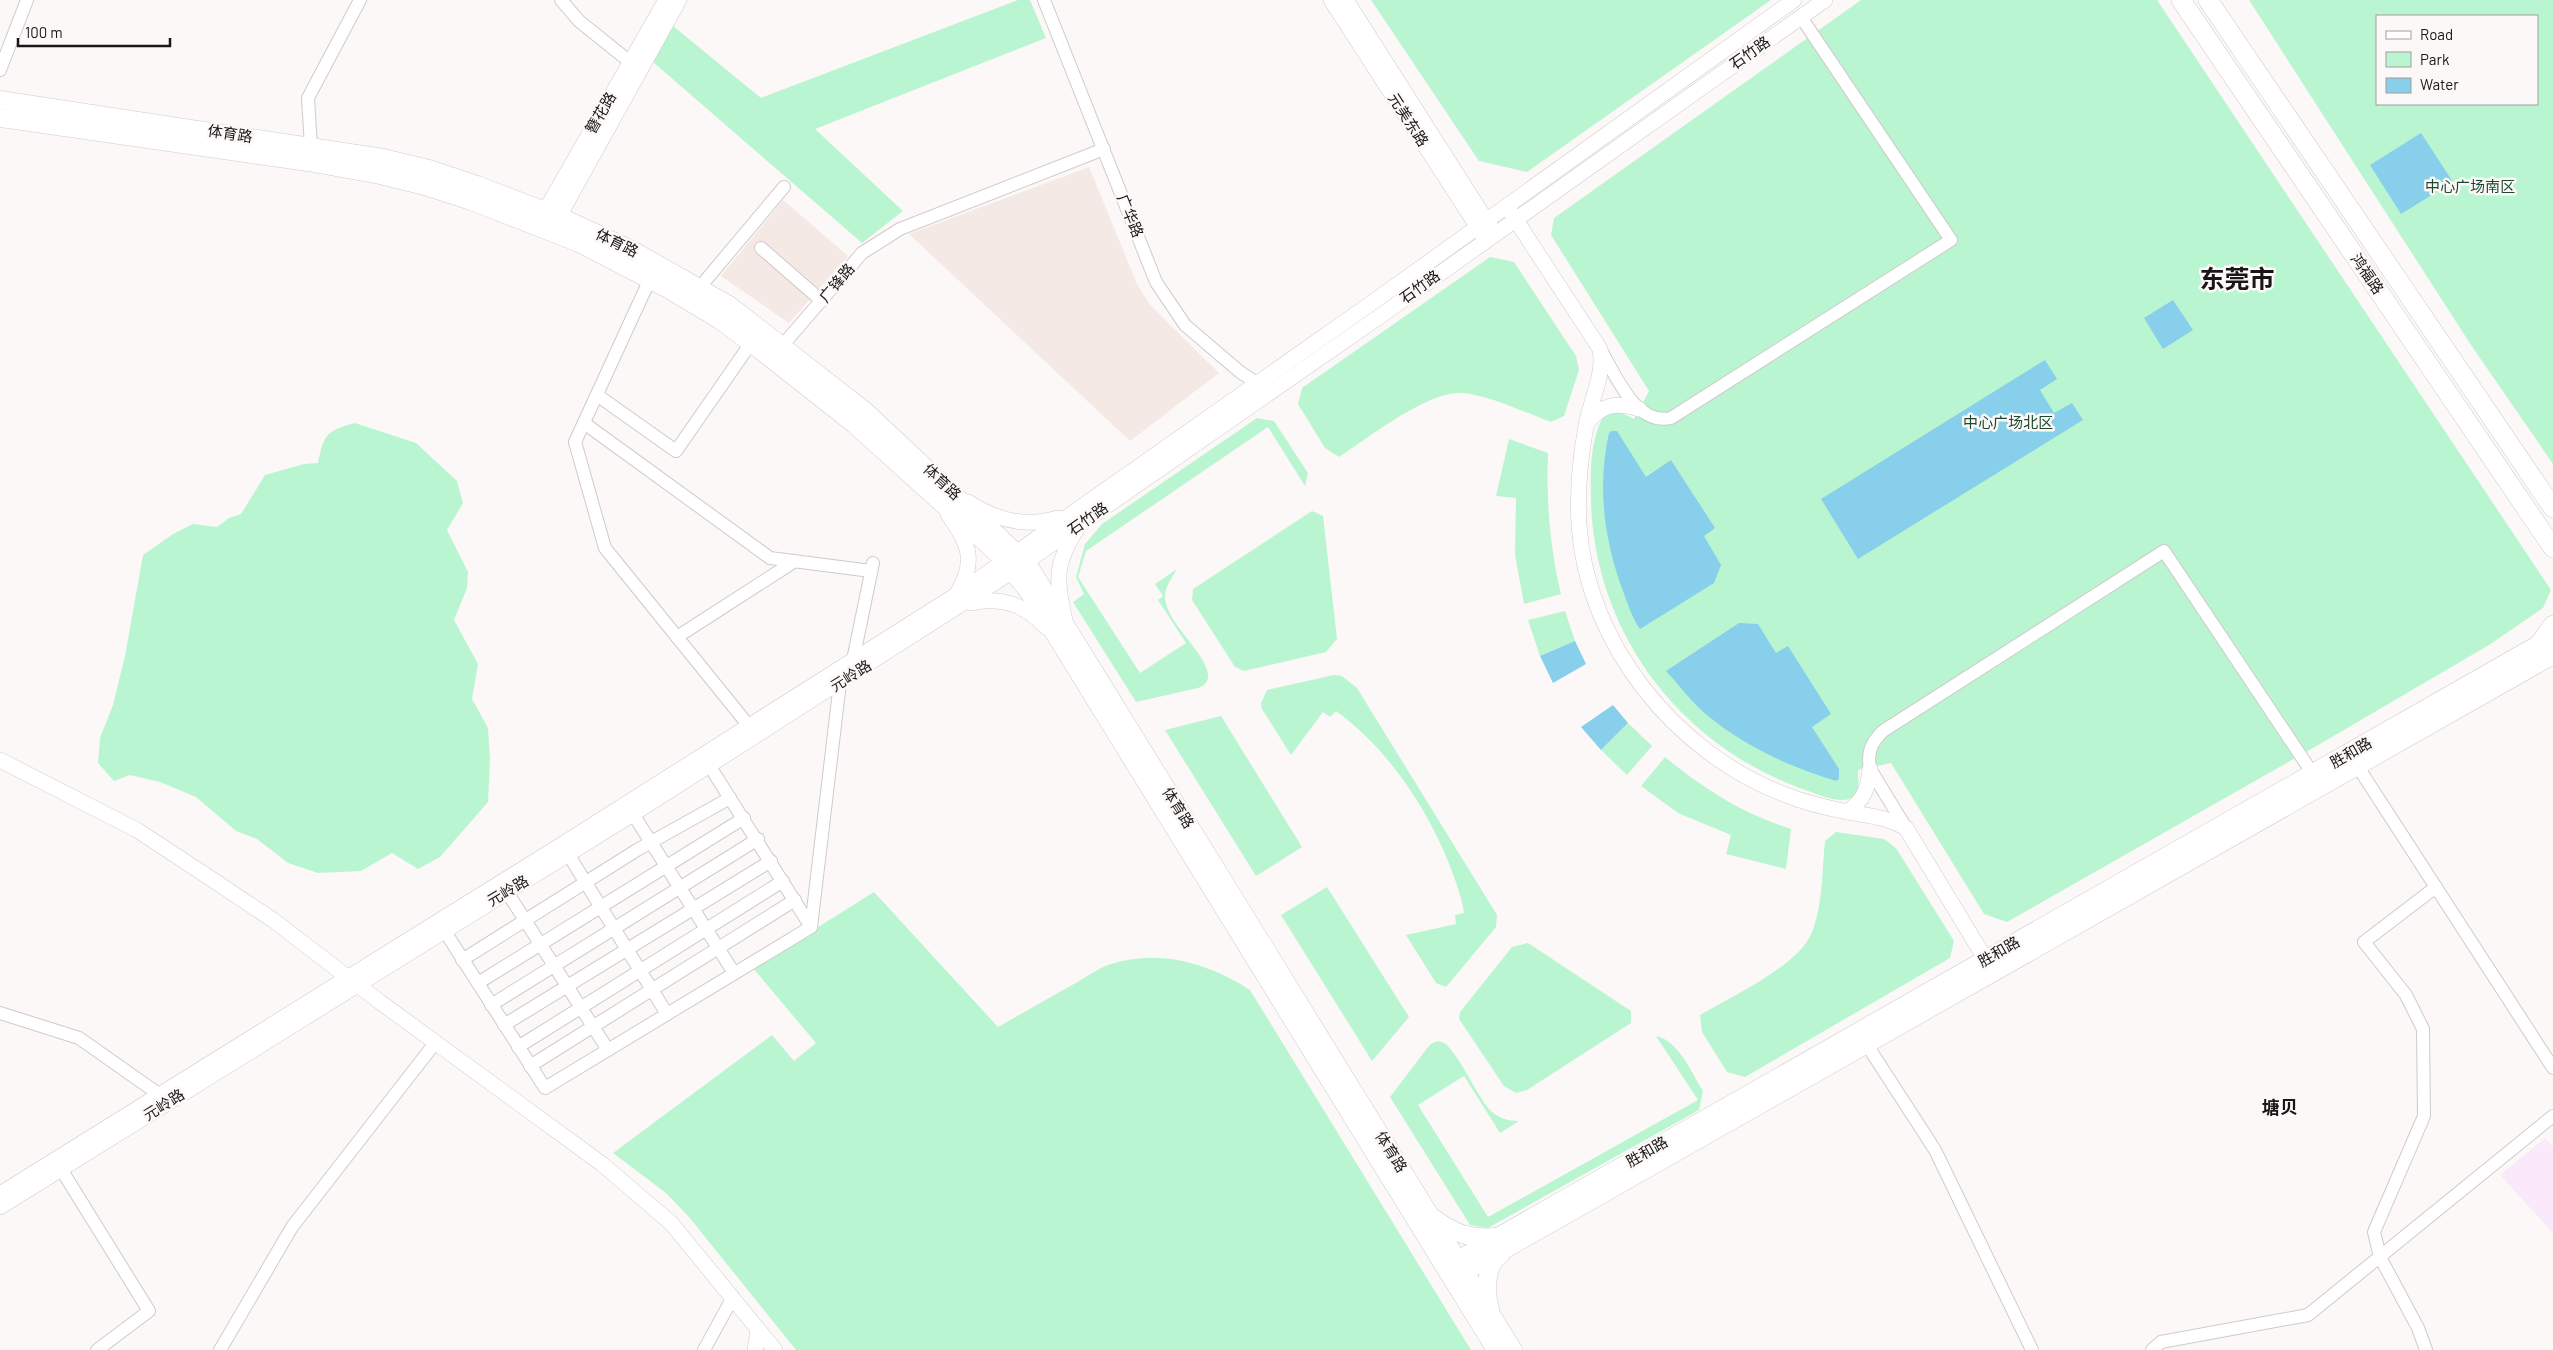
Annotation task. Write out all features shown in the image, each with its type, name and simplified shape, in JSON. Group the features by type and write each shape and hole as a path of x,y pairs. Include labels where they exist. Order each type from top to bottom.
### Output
{"main road":[{"name":"鸿福路","path":"2181,0 2552,548"},
{"name":"鸿福路","path":"2208,0 2553,508"},
{"name":"体育路","path":"0,100 383,158 429,169 548,220 632,250 700,287 729,305 865,411 947,498 1015,562 1038,606 1060,631 1426,1209 1496,1350"},
{"name":"体育路","path":"0,118 308,162 380,175 548,220 720,320 947,498"},
{"path":"2550,650 2553,625"},
{"name":"体育路","path":"1060,631 1455,1270 1494,1318 1513,1350"},
{"name":"胜和路","path":"1501,1244 1867,1045 1990,966 2358,767 2550,650"},
{"name":"胜和路","path":"1455,1270 1990,966 2313,774 2550,650"},
{"path":"1426,1209 1446,1227 1457,1233 1501,1244 1488,1282 1488,1301 1494,1318"}],"street":[{"path":"0,70 27,0"},
{"path":"311,147 308,98 360,0"},
{"path":"561,0 579,21 630,62"},
{"name":"簪花路","path":"548,220 630,62 666,0"},
{"name":"簪花路","path":"548,220 679,0"},
{"name":"广华路","path":"1044,0 1156,282 1185,325 1240,372 1270,392"},
{"name":"元美东路","path":"1331,0 1481,224 1491,236"},
{"name":"元美东路","path":"1346,0 1481,224"},
{"name":"石竹路","path":"1015,562 1076,519 1257,382 1794,0"},
{"name":"石竹路","path":"1076,519 1270,392 1825,0"},
{"path":"1586,425 1595,414 1606,406 1624,405 1639,409 1656,420 1671,418 1680,414 1951,240 1801,17"},
{"name":"广锋路","path":"782,346 862,254 900,229 1104,150"},
{"path":"700,287 784,187"},
{"path":"1506,206 1639,409"},
{"path":"761,248 822,301"},
{"path":"650,279 575,442 605,548 749,726"},
{"path":"597,395 676,451 751,343"},
{"path":"1600,349 1601,370 1586,425 1578,483 1579,525 1583,558 1605,623 1636,677 1677,726 1740,773 1786,795 1847,812 1886,818 1906,828"},
{"path":"584,423 770,558 872,567 853,660"},
{"path":"947,498 1004,520 1024,523 1076,519 1061,556 1058,574 1060,631"},
{"path":"947,498 969,552 969,568 959,600 998,600 1015,604 1060,631"},
{"path":"1847,812 1862,801 1866,793 1870,769 1870,748 1883,731 2164,551 2313,774"},
{"path":"677,637 794,561"},
{"name":"元岭路","path":"0,1194 160,1095 352,981 444,930 633,814 840,683 1015,562"},
{"name":"元岭路","path":"0,1207 853,660 959,600"},
{"path":"811,927 840,683"},
{"path":"0,760 137,830 273,920 435,1043 602,1164 672,1223 775,1350"},
{"path":"709,765 758,839 811,927"},
{"path":"2358,767 2553,1068"},
{"path":"1870,769 1990,966"},
{"path":"462,960 651,843 730,798"},
{"path":"633,814 734,973"},
{"path":"478,983 744,818"},
{"path":"491,1005 758,839"},
{"path":"568,854 666,1014"},
{"path":"504,1025 771,861"},
{"path":"518,1047 783,881"},
{"path":"2426,1350 2418,1328 2380,1257 2374,1232 2424,1116 2423,1030 2406,995 2364,942 2436,887"},
{"path":"507,892 608,1050"},
{"path":"530,1066 794,900"},
{"path":"444,930 544,1088 811,927"},
{"path":"0,1013 79,1038 160,1095"},
{"path":"220,1350 292,1227 435,1043"},
{"path":"1867,1045 1935,1150 2032,1350"},
{"path":"2152,1350 2161,1342 2308,1316 2553,1116"},
{"path":"60,1169 149,1311 97,1350"},
{"path":"704,1350 733,1297"},
{"path":"755,1350 758,1330"}],"shaded area":[{"path":"1089,167 1137,284 1150,305 1219,373 1130,441 909,234"},
{"path":"783,200 848,256 789,323 721,276"},
{"path":"2545,1138 2553,1147 2553,1233 2500,1175"}],"green space":[{"path":"1018,0 1030,0 1046,38 815,129 903,211 862,243 653,62 673,26 761,98"},
{"path":"1371,0 1771,0 1527,172 1479,161"},
{"name":"中心广场北区","path":"1861,0 2157,0 2551,590 2543,608 2489,645 2320,744 2007,922 1984,914 1891,763 1858,770 1858,789 1850,799 1828,798 1763,772 1721,746 1685,715 1653,680 1628,640 1608,596 1596,549 1591,500 1591,478 1593,445 1599,425 1604,415 1618,411 1634,419 1649,391 1551,235 1554,218"},
{"name":"中心广场南区","path":"2249,0 2553,0 2553,464 2471,345"},
{"path":"1490,257 1514,262 1576,356 1579,370 1564,416 1551,422 1486,398 1464,393 1450,394 1434,399 1399,417 1339,457 1325,448 1298,404 1302,388"},
{"path":"1257,418 1274,421 1308,473 1305,486 1268,427 1086,551 1078,577 1140,673 1186,643 1158,600 1163,596 1155,584 1177,569 1166,589 1167,607 1200,656 1205,665 1208,679 1204,685 1198,688 1136,702 1073,602 1084,594 1076,577 1085,544 1102,524"},
{"path":"355,423 416,443 457,481 463,503 447,530 468,572 467,588 454,620 478,664 472,699 488,728 490,759 488,802 440,857 418,869 392,853 361,871 318,873 288,863 257,839 236,831 196,797 160,782 130,775 114,781 98,763 100,738 113,705 125,656 143,555 173,534 193,524 217,527 229,518 241,514 265,475 304,464 318,463 322,446 328,435"},
{"path":"1509,439 1548,453 1550,524 1561,594 1524,604 1515,555 1516,498 1496,496"},
{"path":"1312,511 1323,516 1337,639 1326,652 1244,671 1235,667 1192,600 1193,589"},
{"path":"1565,611 1575,641 1540,656 1528,620"},
{"path":"1334,675 1342,676 1357,688 1497,915 1496,927 1446,987 1436,983 1406,935 1456,924 1455,915 1464,913 1454,875 1443,849 1430,822 1414,796 1378,749 1336,711 1330,717 1323,712 1291,755 1262,709 1261,703 1267,690"},
{"path":"1221,716 1302,847 1256,876 1165,730"},
{"path":"1628,723 1652,746 1627,775 1601,750"},
{"path":"1665,757 1694,780 1740,808 1791,829 1786,869 1726,854 1731,835 1678,813 1641,786"},
{"path":"1836,832 1884,839 1896,848 1954,941 1950,958 1745,1077 1727,1072 1702,1032 1700,1015 1763,979 1794,956 1805,944 1816,921 1822,887 1825,841"},
{"path":"1327,887 1409,1017 1372,1061 1281,915"},
{"path":"874,892 998,1027 1100,969 1127,960 1164,958 1182,961 1217,972 1250,990 1471,1350 796,1350 689,1217 666,1193 613,1153 772,1035 794,1061 816,1043 753,968"},
{"path":"1528,943 1631,1011 1631,1023 1527,1090 1516,1093 1504,1086 1459,1019 1460,1012 1512,947"},
{"path":"1656,1036 1671,1044 1684,1058 1703,1091 1699,1110 1488,1228 1470,1225 1390,1097 1428,1047 1434,1042 1440,1041 1453,1052 1488,1108 1502,1118 1519,1121 1500,1133 1464,1076 1418,1105 1488,1217 1698,1100"}],"water":[{"path":"2421,133 2453,182 2401,214 2370,165"},
{"path":"2173,300 2193,330 2163,349 2144,318"},
{"path":"2045,360 2057,379 2040,390 2054,413 2072,403 2083,420 1858,559 1821,499"},
{"path":"1617,431 1646,477 1671,460 1715,528 1704,536 1721,565 1714,583 1640,629 1632,616 1616,572 1604,513 1603,473 1609,433"},
{"path":"1739,623 1758,624 1776,653 1788,646 1831,714 1812,727 1839,769 1839,779 1836,781 1769,755 1738,737 1702,711 1666,671"},
{"path":"1575,641 1586,664 1553,683 1540,656"},
{"path":"1613,705 1628,723 1601,750 1581,727"}],"district":[{"name":"东莞市","path":"2237,279"},
{"name":"塘贝","path":"2280,1108"}]}
